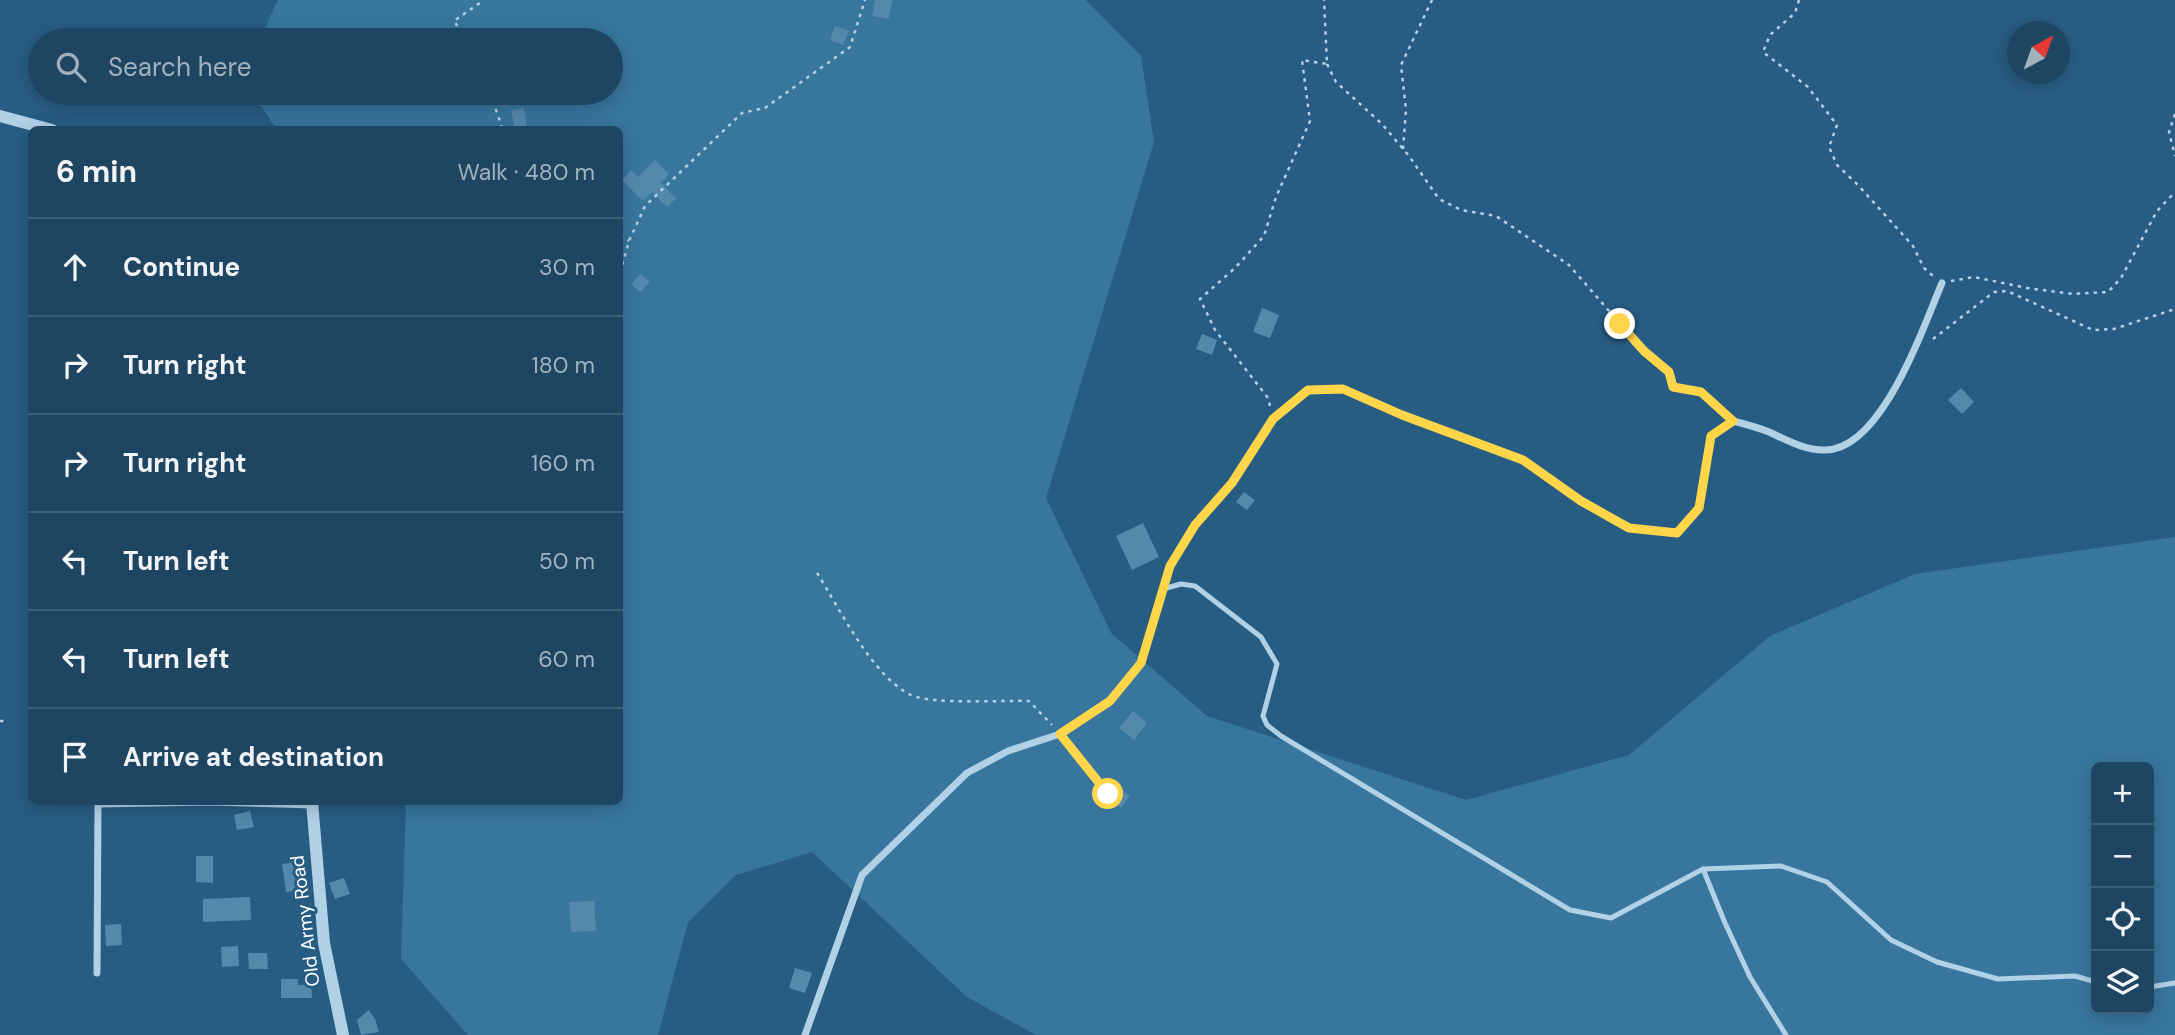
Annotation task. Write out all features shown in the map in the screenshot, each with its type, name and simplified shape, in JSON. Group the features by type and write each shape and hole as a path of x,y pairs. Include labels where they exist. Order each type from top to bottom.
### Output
{"street":[{"path":"0,116 37,126"},
{"path":"805,1035 862,875 967,773 1008,751 1060,734 1110,701 1141,663 1170,566 1195,525 1232,483 1273,419 1308,390 1343,389 1402,415 1523,460 1581,501 1629,528 1677,533 1699,508 1711,436 1733,421 1768,431 1794,445 1826,451 1853,442 1884,408 1942,283"},
{"path":"97,973 99,805"},
{"name":"Old Army Road","path":"312,805 324,943 343,1035"}],"lane":[{"path":"1163,589 1181,584 1195,586 1261,637 1276,664 1263,716 1274,731 1570,910 1611,918 1703,869 1781,866 1828,882 1891,940 1937,962 1998,979 2075,976 2091,981"},
{"path":"1703,869 1724,923 1750,977 1786,1035"},
{"path":"2154,986 2175,983"}],"path":[{"path":"459,28 454,21 484,0"},
{"path":"623,262 629,240 645,206 742,113 765,107 850,47 865,0"},
{"path":"1324,0 1327,64 1336,82 1382,124 1404,149 1440,199 1461,211 1496,216 1569,265 1644,351 1669,372 1673,387 1701,392 1733,421"},
{"path":"1404,149 1406,110 1401,65 1432,0"},
{"path":"1799,0 1795,13 1770,36 1763,52 1808,87 1837,125 1829,147 1837,165 1913,246 1924,268 1942,283 1974,277 2073,294 2108,292 2120,278 2157,211 2175,192"},
{"path":"1273,419 1268,398 1215,330 1200,299 1235,268 1264,236 1276,197 1310,121 1302,61 1327,64"},
{"path":"494,105 502,126"},
{"path":"2175,114 2169,132 2175,156"},
{"path":"623,237 629,240"},
{"path":"1914,348 1930,341 1942,330 1958,322 1994,292 2007,291 2094,330 2113,329 2175,309"},
{"path":"817,573 857,641 885,675 912,695 946,700 1029,701 1060,734 1108,794"}],"shaded area":[{"path":"278,0 1086,0 1141,56 1154,142 1046,498 1111,633 1207,716 1466,800 1629,755 1770,636 1915,574 2175,537 2175,1035 1036,1035 967,997 812,852 736,875 688,922 658,1035 468,1035 401,959 406,805 623,805 623,126 274,126 261,105 623,105 623,28 265,28"}],"building":[{"path":"875,0 892,0 889,19 872,16"},
{"path":"835,26 849,31 843,45 830,40"},
{"path":"524,108 527,126 514,126 511,110"},
{"path":"655,160 669,174 661,183 676,198 667,207 652,192 643,201 623,181 631,170 638,177"},
{"path":"641,274 650,282 640,292 631,284"},
{"path":"1262,308 1279,315 1270,338 1253,332"},
{"path":"1202,334 1217,340 1212,355 1196,349"},
{"path":"1961,388 1974,402 1962,414 1948,400"},
{"path":"1244,492 1255,500 1247,510 1236,502"},
{"path":"1143,523 1159,557 1132,570 1116,536"},
{"path":"1133,711 1147,723 1134,740 1119,728"},
{"path":"1117,786 1130,796 1121,808 1108,798"},
{"path":"250,811 254,827 237,830 234,815"},
{"path":"196,856 213,856 213,883 196,882"},
{"path":"302,861 306,890 286,892 282,864"},
{"path":"344,878 350,894 335,899 329,883"},
{"path":"250,897 251,920 203,922 203,899"},
{"path":"594,901 596,931 571,932 569,902"},
{"path":"121,924 122,945 106,946 105,925"},
{"path":"238,946 239,966 222,967 221,947"},
{"path":"248,953 267,953 268,969 249,969"},
{"path":"795,968 812,973 805,993 789,988"},
{"path":"281,979 298,979 298,985 311,984 312,998 281,998"},
{"path":"369,1010 379,1032 361,1035 357,1020"}],"route":[{"path":"1108,794 1060,734 1110,701 1141,663 1170,566 1195,525 1232,483 1273,419 1308,390 1343,389 1402,415 1523,460 1581,501 1629,528 1677,533 1699,508 1711,436 1733,421 1701,392 1673,387 1669,372 1644,351 1620,324"}]}
